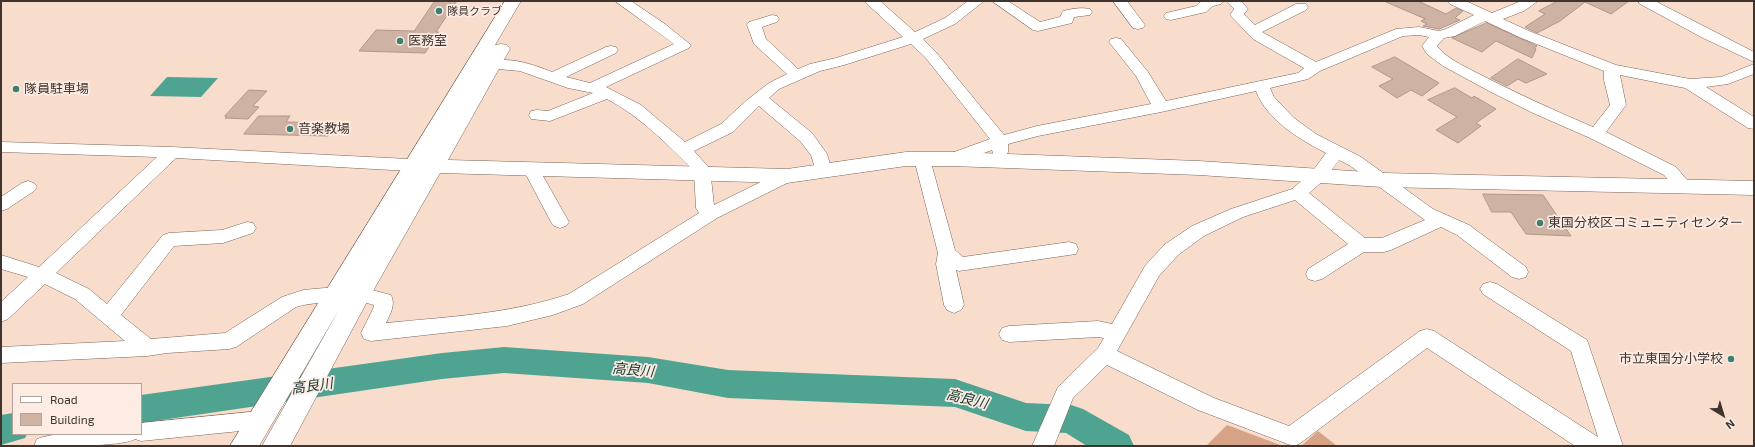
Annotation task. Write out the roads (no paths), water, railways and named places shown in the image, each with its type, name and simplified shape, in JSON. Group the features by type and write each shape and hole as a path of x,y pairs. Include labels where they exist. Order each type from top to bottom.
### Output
{"street":[{"path":"276,446 360,294 424,166 513,1"},
{"path":"244,446 336,294 492,65 527,1"},
{"path":"590,89 684,45 622,1"},
{"path":"871,1 914,38 930,54 1000,141 1000,161"},
{"path":"683,150 727,128 774,86 815,67 839,62 914,38 950,21 977,1"},
{"path":"999,1 1038,27 1066,20 1068,14 1085,12"},
{"path":"1120,1 1138,25"},
{"path":"1171,16 1200,9 1210,2 1216,1"},
{"path":"1234,1 1241,9 1237,15 1253,31 1275,47 1315,68"},
{"path":"1456,1 1524,34 1612,69 1690,84 1723,81 1754,69"},
{"path":"952,160 1000,141 1036,131 1162,108 1302,76 1315,68 1401,32 1418,31 1439,35 1450,33 1488,16 1519,8 1531,1"},
{"path":"1646,1 1754,58"},
{"path":"1253,31 1301,7"},
{"path":"772,20 754,25 759,41 796,75"},
{"path":"1439,35 1429,46 1432,51 1448,63 1539,110 1596,134 1670,171 1684,187"},
{"path":"1116,42 1143,75 1162,108"},
{"path":"553,77 611,50"},
{"path":"492,65 504,63 523,65 570,84 608,93 639,110 702,169 705,208 711,214"},
{"path":"1596,134 1618,105 1612,80 1612,69"},
{"path":"1690,84 1754,124"},
{"path":"1262,86 1267,99 1288,122 1310,138 1355,161 1427,213 1463,230 1519,272"},
{"path":"537,115 550,116 608,93"},
{"path":"759,98 806,137 820,154 823,171"},
{"path":"1,147 172,152 424,166 787,176 906,159 922,159 1199,168 1382,180 1754,188"},
{"path":"1043,446 1065,393 1105,354 1152,271 1171,250 1198,231 1231,216 1298,194 1318,176 1336,151"},
{"path":"1,314 44,275 172,152"},
{"path":"922,159 947,253 945,264 954,305"},
{"path":"531,169 560,222"},
{"path":"360,294 384,300 383,308 371,333 507,318 530,313 576,299 711,214 787,176"},
{"path":"1,205 28,187"},
{"path":"1298,194 1361,245"},
{"path":"1315,274 1361,245 1384,245 1441,220"},
{"path":"109,316 169,240 223,236 247,228"},
{"path":"947,253 959,264 1069,249"},
{"path":"1,262 44,275 82,294 148,348"},
{"path":"1490,289 1580,346 1612,446"},
{"path":"1,355 148,348 167,345 230,341 290,302 303,297 336,294"},
{"path":"1009,334 1098,329 1117,333"},
{"path":"1105,354 1206,404 1290,437 1427,337 1593,446"},
{"path":"142,432 260,420"},
{"path":"45,446 120,435"}],"water":[{"path":"167,77 218,78 201,97 150,96"}],"waterway":[{"name":"高良川","path":"142,409 442,366 504,360 648,370 728,384 955,393 1026,417 1071,419 1117,446"},
{"name":"高良川","path":"1,430 12,428"}],"place":[{"name":"隊員クラブ","path":"439,11"},
{"name":"医務室","path":"400,41"},
{"name":"隊員駐車場","path":"16,89"},
{"name":"音楽教場","path":"290,129"},
{"name":"東国分校区コミュニティセンター","path":"1540,223"},
{"name":"市立東国分小学校","path":"1731,359"}]}
